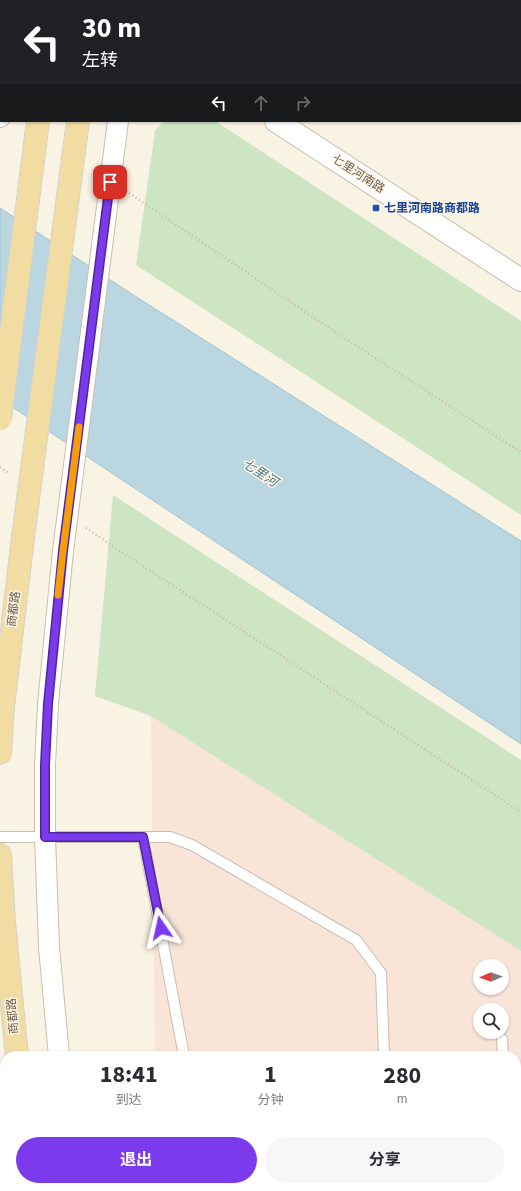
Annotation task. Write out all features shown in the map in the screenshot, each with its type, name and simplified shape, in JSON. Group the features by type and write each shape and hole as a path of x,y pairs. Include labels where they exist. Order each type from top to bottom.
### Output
{"main road":[{"path":"0,419 38,122"},
{"name":"商都路","path":"0,753 3,707 23,537 78,122"},
{"name":"商都路","path":"0,855 4,922 17,1051"}],"street":[{"path":"58,1051 49,947 45,837 45,765 48,704 63,551 118,122"},
{"name":"七里河南路","path":"278,122 521,280"}],"lane":[{"path":"0,837 170,837 192,845 356,940 381,973 384,1051"},
{"path":"143,837 183,1051"},
{"path":"502,1039 503,1051"}],"path":[{"path":"126,191 329,328 521,452"},
{"path":"0,467 13,476"},
{"path":"85,526 117,549 521,812"}],"shaded area":[{"path":"151,716 521,951 521,1051 155,1051"}],"green space":[{"path":"162,122 217,122 521,321 521,515 136,265 155,131"},
{"path":"113,495 521,760 521,951 151,716 95,696"}],"water":[{"name":"七里河","path":"0,208 135,296 521,541 521,744 0,399"}],"slow traffic":[{"path":"58,595 79,427"}],"place":[{"name":"七里河南路商都路","path":"376,208"}],"route":[{"path":"110,182 63,551 48,704 45,765 45,837 143,837 161,928"}]}
